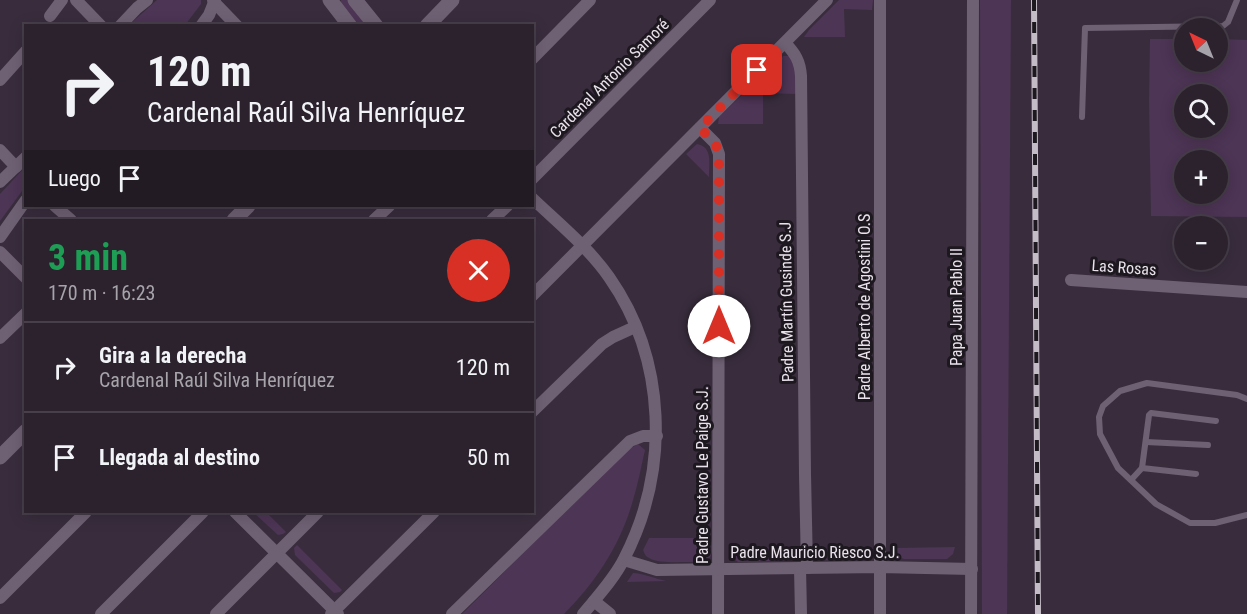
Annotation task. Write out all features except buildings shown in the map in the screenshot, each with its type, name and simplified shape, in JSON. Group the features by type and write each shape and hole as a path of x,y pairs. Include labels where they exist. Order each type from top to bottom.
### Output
{"street":[{"path":"50,16 62,0"},
{"path":"76,0 100,24"},
{"path":"122,24 147,0"},
{"path":"330,0 348,24"},
{"path":"355,0 374,24"},
{"path":"429,24 452,0"},
{"path":"534,57 590,0"},
{"name":"Cardenal Antonio Samoré","path":"534,177 710,0"},
{"path":"534,294 827,0"},
{"name":"Padre Alberto de Agostini O.S","path":"880,0 880,614"},
{"name":"Papa Juan Pablo II","path":"971,614 973,0"},
{"path":"202,24 209,15 214,1 235,24"},
{"name":"Padre Martín Gusinde S.J","path":"785,43 800,62 801,76 804,438 804,568 801,614"},
{"path":"0,80 21,67"},
{"name":"Padre Gustavo Le Paige S.J.","path":"700,128 715,143 719,154 718,614"},
{"path":"0,150 16,167"},
{"path":"0,182 24,160"},
{"path":"534,200 582,246 608,275 621,296 646,357 655,403 657,436 651,485 644,513 624,560 583,614"},
{"path":"0,237 24,203"},
{"path":"56,207 70,219"},
{"path":"235,219 247,207"},
{"path":"375,219 388,207"},
{"path":"493,219 506,207"},
{"path":"0,252 24,276"},
{"name":"Las Rosas","path":"1071,280 1247,292"},
{"path":"0,338 24,315"},
{"path":"534,410 602,344 635,327"},
{"path":"0,457 24,433"},
{"path":"452,614 630,441 643,436 657,436"},
{"path":"0,598 85,513"},
{"path":"101,614 202,513"},
{"path":"237,513 335,613 433,513"},
{"path":"216,614 317,513"},
{"name":"Padre Mauricio Riesco S.J.","path":"624,560 657,570 880,567 972,569"},
{"path":"594,601 610,614"}],"lane":[{"path":"1082,117 1085,28 1223,26 1228,22 1237,0"},
{"path":"1247,399 1237,395 1148,382 1120,391 1103,406 1099,417 1100,434 1118,468 1156,504 1190,523 1215,523 1247,515"},
{"path":"1131,480 1142,468 1151,413 1216,421"},
{"path":"1146,441 1208,444"},
{"path":"1142,468 1196,474"}],"shaded area":[{"path":"157,0 201,0 201,4 186,24 130,24"},
{"path":"341,0 351,0 370,24 358,24 341,4"},
{"path":"839,0 873,0 872,10 844,9 845,37 804,37 809,30"},
{"path":"980,0 1011,0 1007,614 982,614"},
{"path":"1150,39 1174,39 1174,72 1228,72 1228,39 1247,40 1247,217 1151,216"},
{"path":"783,56 790,56 795,65 796,94 763,93 763,124 718,124 719,117"},
{"path":"697,144 708,152 709,177 686,154"},
{"path":"24,168 24,188 0,221 0,194"},
{"path":"638,444 645,450 635,494 622,532 597,575 564,614 462,614 627,450"},
{"path":"254,513 267,513 286,532 278,535"},
{"path":"649,538 711,538 711,555 704,562 655,560 647,556 643,550"},
{"path":"297,545 342,590 340,592 334,593 295,555 294,548"},
{"path":"797,546 796,554 788,561 738,562 731,557 731,548"},
{"path":"955,547 953,554 947,559 904,559 899,557 896,548"},
{"path":"874,548 867,560 823,560 818,558 816,549"},
{"path":"633,573 641,574 666,581 627,582"}],"railway":[{"path":"1034,0 1038,614"}],"route":[{"path":"719,326 719,154 715,143 700,128 757,70"}]}
